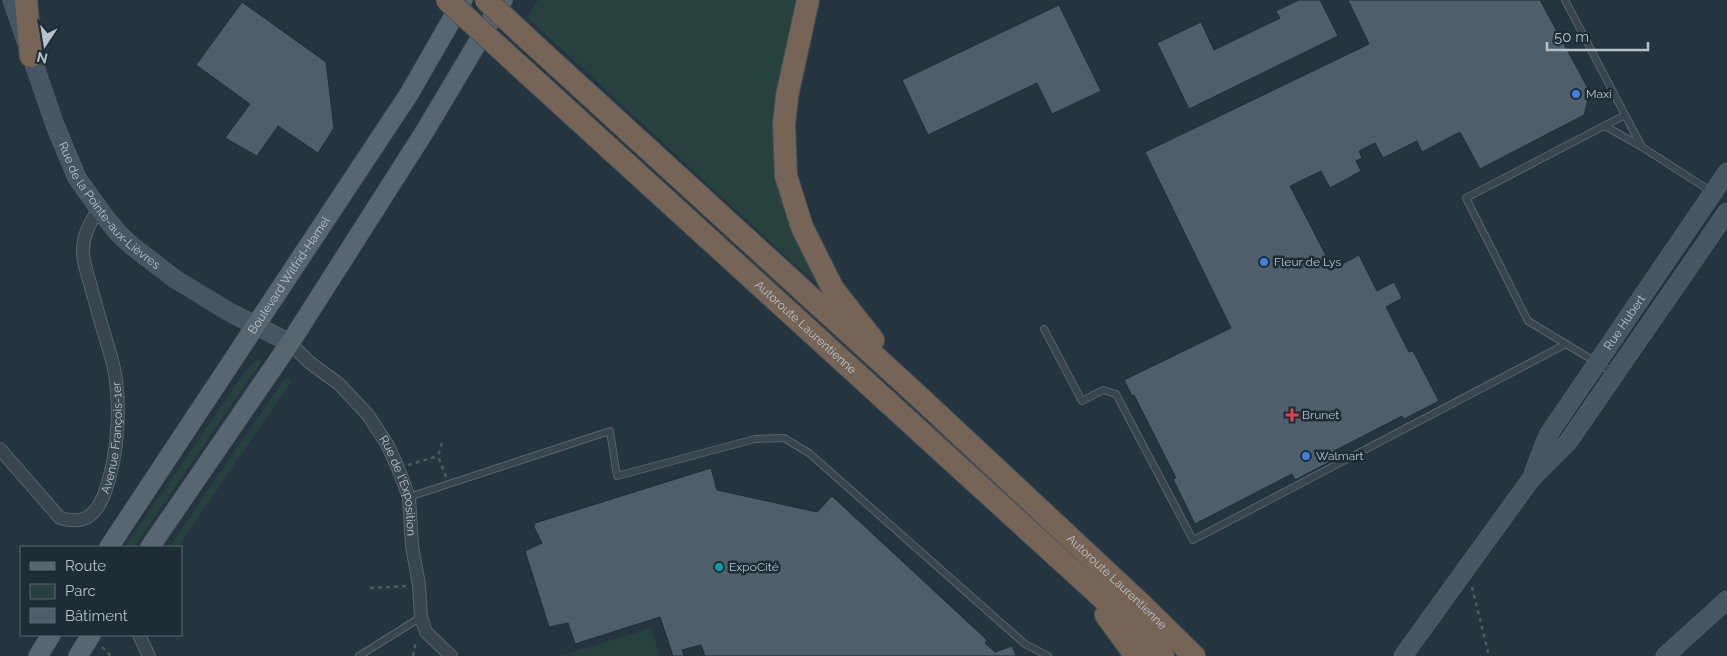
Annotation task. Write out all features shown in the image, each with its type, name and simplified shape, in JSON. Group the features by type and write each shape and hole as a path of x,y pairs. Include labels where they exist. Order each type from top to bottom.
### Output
{"highway":[{"path":"26,0 31,56"},
{"name":"Autoroute Laurentienne","path":"447,0 1130,623 1163,656"},
{"name":"Autoroute Laurentienne","path":"486,0 914,392 1190,651"},
{"path":"808,0 788,96 784,125 786,176 802,227 833,288 914,392"},
{"path":"1072,570 1136,656"},
{"path":"1190,651 1206,656"}],"main road":[{"name":"Boulevard Wilfrid-Hamel","path":"110,546 409,94 463,0"},
{"path":"151,546 290,343 425,132 503,0"},
{"path":"38,656 50,636"},
{"path":"78,656 96,640"}],"street":[{"name":"Rue de la Pointe-aux-Lièvres","path":"12,0 55,125 77,178 119,234 175,278 232,313 290,343"},
{"name":"Rue Hubert","path":"1531,479 1548,435 1727,172"},
{"name":"Avenue François-1er","path":"0,449 60,518 70,521 90,517 99,506 109,482 118,421 115,375 111,354 95,304 83,253 84,236 99,208"},
{"name":"Rue Hubert","path":"1403,656 1466,566 1531,479 1568,442 1720,229 1727,212"},
{"name":"Rue de l'Exposition","path":"290,343 309,362 339,384 368,415 387,444 409,497 420,617 426,632 451,656"},
{"path":"1665,656 1727,600"},
{"path":"140,636 150,656"}],"lane":[{"path":"1565,0 1642,147"},
{"path":"1615,374 1528,321 1466,198 1625,115"},
{"path":"1605,126 1642,147 1712,192"},
{"path":"1044,329 1082,401 1103,390 1116,394 1193,540 1566,344"},
{"path":"409,497 610,431 617,476 755,439 784,438 809,453 1025,644 1048,656"},
{"path":"359,656 420,617"}],"path":[{"path":"442,443 438,456 449,484"},
{"path":"398,468 438,456"},
{"path":"1466,566 1489,656"},
{"path":"370,588 418,585"},
{"path":"96,640 111,656"}],"green space":[{"path":"538,0 801,0 781,98 818,277 814,280 793,263 527,17"},
{"path":"259,358 261,362 135,546 126,546 244,373"},
{"path":"288,377 291,382 179,546 170,546 282,382"},
{"path":"651,628 660,656 557,656 563,655"}],"building":[{"path":"1299,0 1320,0 1338,36 1189,109 1157,43 1201,22 1214,50 1280,18 1276,11"},
{"name":"Fleur de Lys","path":"1348,0 1540,0 1590,92 1584,115 1480,169 1460,132 1422,152 1417,141 1383,158 1375,143 1359,151 1362,158 1356,161 1361,171 1330,188 1321,171 1290,186 1333,269 1359,255 1377,291 1394,282 1402,298 1386,307 1409,352 1413,351 1439,401 1404,419 1402,416 1334,451 1337,458 1295,480 1292,474 1195,524 1173,479 1176,478 1134,395 1132,396 1124,380 1231,328 1145,152 1369,44"},
{"path":"242,2 326,62 334,128 318,153 278,126 257,156 225,138 250,104 196,65"},
{"path":"1059,5 1101,91 1052,114 1037,83 928,135 902,80"},
{"name":"ExpoCité","path":"711,468 717,490 817,512 832,496 987,640 985,643 995,652 1012,646 1016,656 705,656 701,645 682,650 684,656 673,656 660,617 575,644 568,623 549,627 525,551 542,543 534,527 535,523"}],"place":[{"name":"Maxi","path":"1576,94"},
{"name":"Fleur de Lys","path":"1264,262"},
{"name":"Brunet","path":"1292,415"},
{"name":"Walmart","path":"1306,456"},
{"name":"ExpoCité","path":"719,567"}]}
